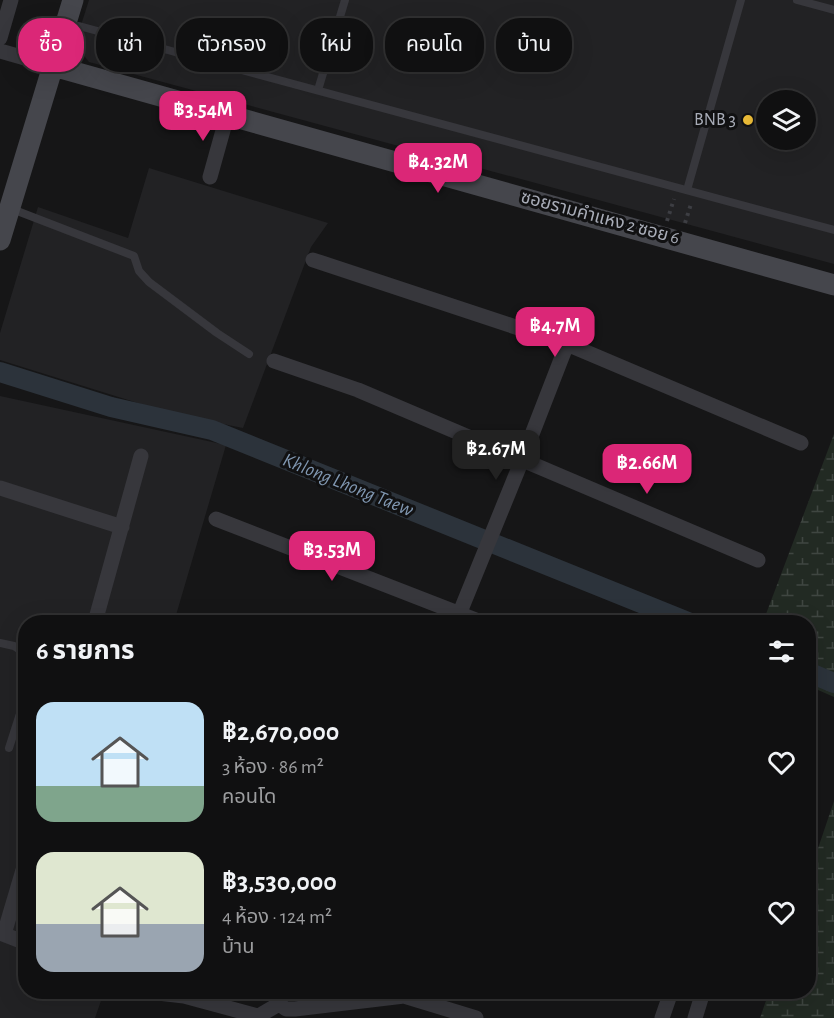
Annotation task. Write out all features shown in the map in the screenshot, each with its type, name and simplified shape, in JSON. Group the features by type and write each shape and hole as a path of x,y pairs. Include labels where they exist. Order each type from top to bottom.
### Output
{"street":[{"path":"0,38 11,0"},
{"path":"73,0 73,18"},
{"path":"0,51 18,56"},
{"path":"0,240 51,72"},
{"name":"ซอยรามคำแหง 2 ซอย 6","path":"74,72 834,285"},
{"path":"210,177 227,116"},
{"path":"313,260 567,344 801,443"},
{"path":"459,615 567,344"},
{"path":"274,362 358,390 758,560"},
{"path":"97,615 141,456"},
{"path":"0,488 123,527"},
{"path":"216,519 451,615"},
{"path":"18,885 2,934 18,940"},
{"path":"201,999 257,1017 281,999"},
{"path":"282,999 286,1009 379,999"},
{"path":"414,999 476,1018"},
{"path":"662,1018 669,999"},
{"path":"695,1018 701,999"}],"lane":[{"path":"318,90 345,0"},
{"path":"691,191 741,0"},
{"path":"797,0 834,10"},
{"path":"84,27 834,230"},
{"path":"10,208 134,256 139,271 149,282 249,354"},
{"path":"0,643 18,649"},
{"path":"9,748 18,720"}],"path":[{"path":"671,238 678,187"},
{"path":"671,238 691,191"}],"shaded area":[{"path":"89,0 834,0 834,264 126,72 164,72 164,18 96,18 96,64 89,62 84,56 83,18"},
{"path":"149,168 328,223 311,247 243,428 173,414 0,360 0,333 38,207 128,238"},
{"path":"0,396 226,445 176,615 18,615 18,999 102,999 95,1018 0,1018"}],"green space":[{"path":"834,434 834,697 816,689 816,615 766,615"},
{"path":"834,801 834,1018 760,1018 767,999 816,999 816,854"}],"waterway":[{"name":"Khlong Lhong Taew","path":"0,372 111,407 212,430 671,615"},
{"name":"Khlong Lhong Taew","path":"816,675 834,683"}],"place":[{"name":"BNB 3","path":"748,120"}]}
